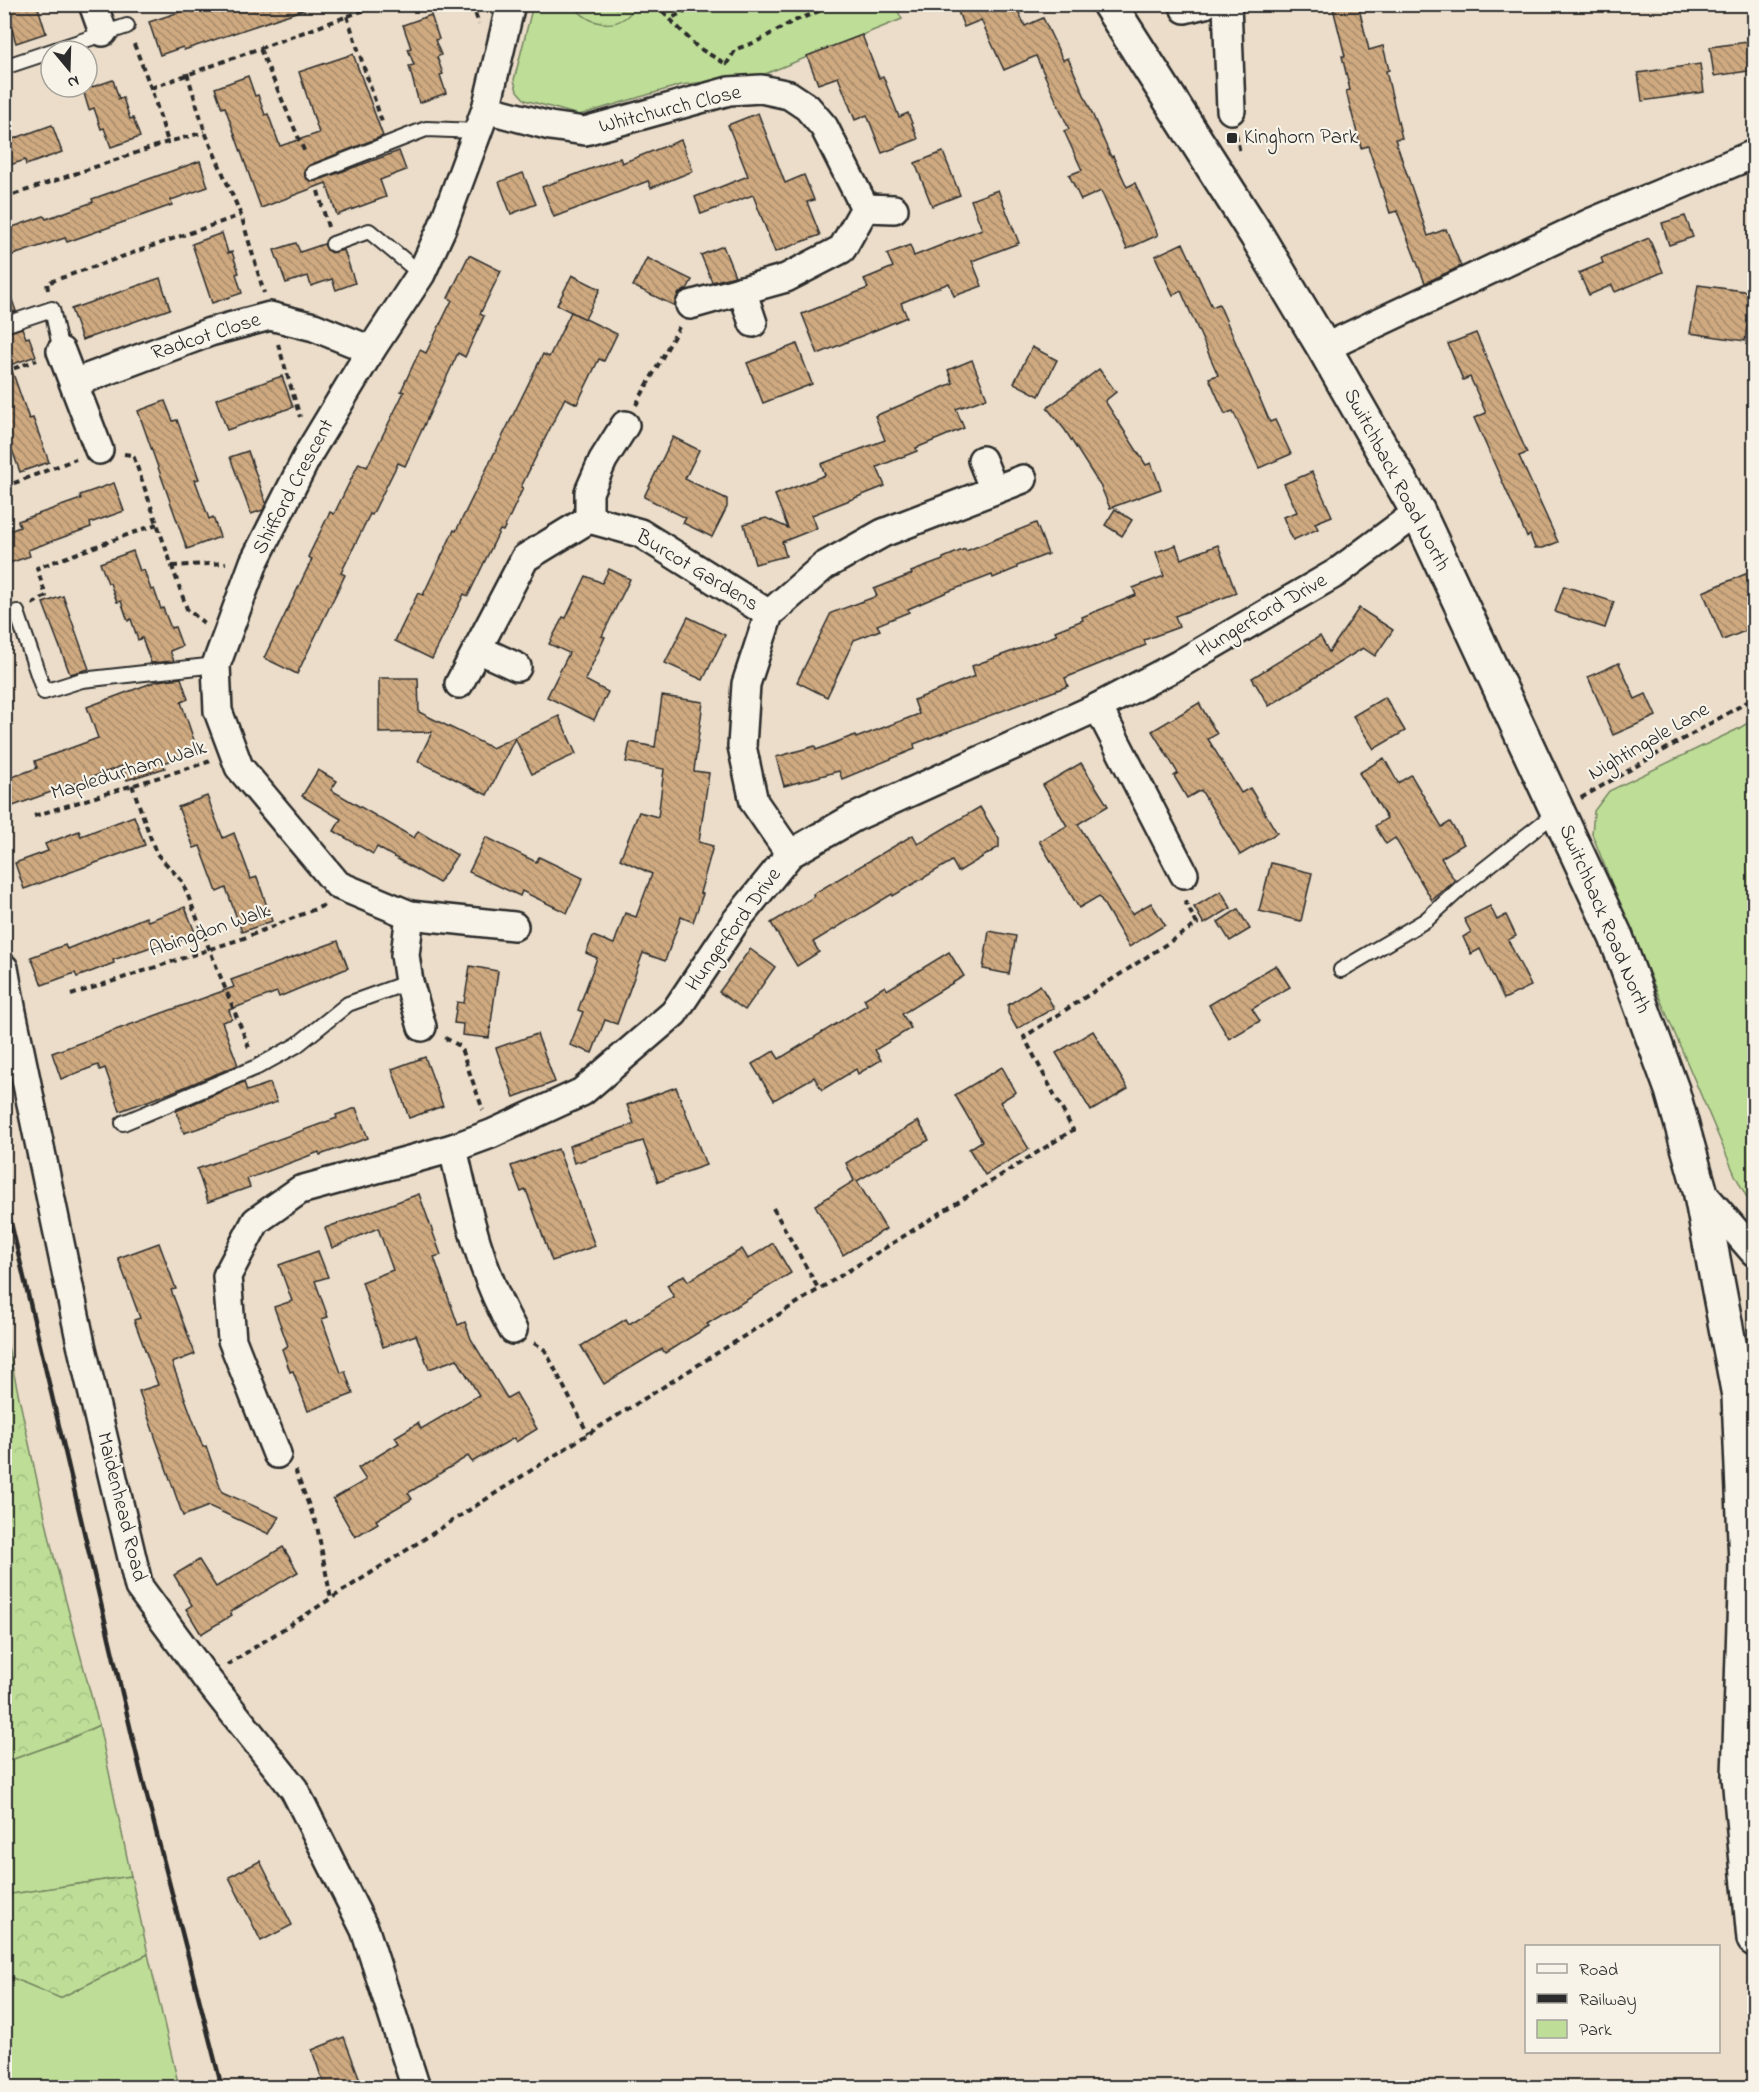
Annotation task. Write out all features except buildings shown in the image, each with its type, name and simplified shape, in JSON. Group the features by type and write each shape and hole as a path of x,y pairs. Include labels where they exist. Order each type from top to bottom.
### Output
{"main road":[{"name":"Switchback Road North","path":"1109,4 1257,236 1418,512 1616,937 1672,1090 1700,1190 1739,1396 1746,1563 1747,1763 1755,1939"}],"street":[{"path":"93,4 115,29"},
{"name":"Shifford Crescent","path":"511,4 482,120 442,228 421,274 371,350 310,451 254,562 220,653 218,711 238,767 338,885 410,915 514,926"},
{"path":"1227,4 1231,110"},
{"name":"Whitchurch Close","path":"482,120 585,131 729,91 761,89 789,95 807,107 824,127 865,208"},
{"path":"1324,348 1592,222 1755,154"},
{"path":"690,305 786,278 842,249 865,208 894,209"},
{"path":"742,291 753,323"},
{"name":"Radcot Close","path":"74,383 210,332 270,316 314,327 371,350"},
{"path":"61,351 99,450"},
{"path":"459,684 525,558 589,519 589,492 603,460 624,426"},
{"path":"982,460 994,490"},
{"name":"Burcot Gardens","path":"790,855 754,802 742,746 746,684 769,614 824,566 884,533 1023,479"},
{"name":"Hungerford Drive","path":"278,1454 232,1340 227,1276 256,1221 300,1190 453,1148 491,1134 582,1092 674,1013 735,922 790,855 853,818 1098,707 1178,665 1336,573 1418,512"},
{"name":"Burcot Gardens","path":"589,519 640,533 769,614"},
{"path":"478,649 517,667"},
{"path":"1098,707 1184,874"},
{"path":"410,915 405,955 409,982 422,1027"},
{"name":"Maidenhead Road","path":"4,968 81,1344 139,1587 206,1678 294,1790 365,1930 416,2088"},
{"path":"453,1148 465,1204 484,1269 496,1300 513,1330"},
{"path":"1700,1190 1755,1252"}],"lane":[{"path":"4,67 115,29"},
{"path":"313,173 426,129 482,120"},
{"path":"333,244 369,231 421,274"},
{"path":"4,325 52,309 61,351"},
{"path":"17,612 44,692 82,680 220,653"},
{"path":"1341,970 1426,920 1463,886 1558,811"},
{"path":"123,1123 257,1067 297,1045 348,1004 409,982"}],"path":[{"path":"151,88 381,4"},
{"path":"655,4 697,47 726,65 736,49 756,42 792,22 822,10 828,4"},
{"path":"670,19 697,4"},
{"path":"347,15 389,143"},
{"path":"115,29 151,88 168,142"},
{"path":"260,49 313,173 333,244"},
{"path":"187,74 205,132 241,215 310,451"},
{"path":"4,198 168,142 205,132"},
{"path":"52,309 47,283 241,215"},
{"path":"624,426 690,305"},
{"path":"4,372 61,351"},
{"path":"4,487 99,450 133,455 187,609 220,653"},
{"path":"17,612 46,596 37,568 157,524"},
{"path":"172,566 254,562"},
{"name":"Nightingale Lane","path":"1558,811 1755,698"},
{"name":"Mapledurham Walk","path":"34,816 234,755"},
{"path":"132,785 156,853 182,881 257,1067"},
{"path":"206,1678 818,1288 1073,1130 1024,1037 1197,924 1183,897 1184,874"},
{"name":"Abingdon Walk","path":"71,995 244,938 357,892"},
{"path":"422,1027 460,1046 491,1134"},
{"path":"773,1208 818,1288"},
{"path":"513,1330 545,1350 588,1434"},
{"path":"278,1454 295,1470 317,1526 331,1599"}],"green space":[{"path":"894,4 902,19 765,74 681,85 579,115 525,100 517,91 514,80 533,5"},
{"path":"573,5 636,5 630,14 622,19 614,23 605,23 588,18"},
{"path":"1754,719 1754,1211 1735,1175 1592,834 1594,811 1609,791 1738,729"},
{"path":"5,1333 52,1549 99,1725 69,1739 5,1762"},
{"path":"99,1725 131,1876 12,1894 5,1886 5,1762 69,1739"},
{"path":"131,1876 148,1954 60,1998 8,1976 4,1961 5,1886 12,1894"},
{"path":"148,1954 179,2087 5,2087 4,1961 8,1976 60,1998"}],"railway":[{"path":"4,1193 140,1769 222,2088"}],"place":[{"name":"Kinghorn Park","path":"1232,138"}]}
